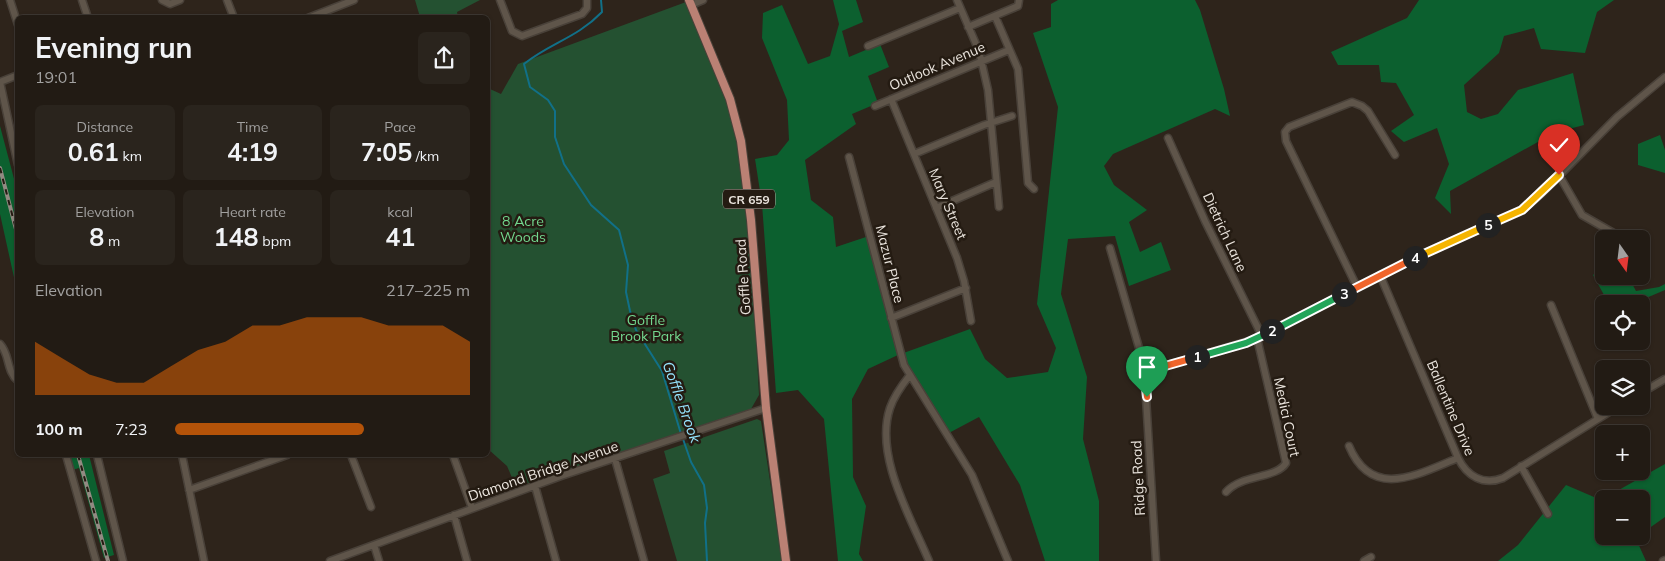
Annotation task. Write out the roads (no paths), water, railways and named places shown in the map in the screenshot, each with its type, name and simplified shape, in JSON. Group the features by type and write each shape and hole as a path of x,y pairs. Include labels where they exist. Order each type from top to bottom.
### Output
{"main road":[{"name":"Goffle Road","path":"690,2 730,100 739,130 751,220 766,408 786,561"}],"street":[{"path":"10,0 15,16"},
{"path":"82,0 87,15"},
{"path":"162,0 170,4 180,0"},
{"path":"227,0 233,15"},
{"path":"316,15 354,0"},
{"path":"500,0 512,31 522,36 582,14 587,8 587,0"},
{"path":"690,2 703,0"},
{"path":"957,0 979,51 988,90 999,207"},
{"path":"968,27 1018,6 1019,0"},
{"path":"868,46 960,8"},
{"path":"994,16 1018,69 1028,183 1034,189"},
{"name":"Outlook Avenue","path":"875,106 1009,50"},
{"path":"15,76 0,82 15,151"},
{"path":"1144,372 1260,337 1380,275 1519,212 1617,117 1665,77"},
{"name":"Mary Street","path":"891,99 958,258 972,321"},
{"path":"1357,287 1285,136 1289,126 1352,102 1367,110 1395,155"},
{"path":"914,154 1012,116"},
{"name":"Dietrich Lane","path":"1168,138 1260,337"},
{"name":"Mazur Place","path":"849,157 899,354 972,475 1008,561"},
{"path":"1559,175 1582,215 1608,230"},
{"path":"936,208 996,182"},
{"name":"Ridge Road","path":"1110,248 1144,372 1156,561"},
{"name":"Ballentine Drive","path":"1380,275 1458,458 1467,472 1486,481 1503,478 1604,415"},
{"path":"891,318 966,288"},
{"path":"1551,305 1598,419"},
{"name":"Medici Court","path":"1226,492 1244,479 1274,472 1286,463 1260,337"},
{"path":"0,344 5,350 12,375 15,378"},
{"path":"910,375 889,410 888,454 894,479 929,561"},
{"path":"1650,388 1665,380"},
{"name":"Diamond Bridge Avenue","path":"330,561 472,508 766,408"},
{"path":"1349,446 1354,457 1362,467 1372,474 1392,480 1410,478 1458,458"},
{"path":"67,457 96,561"},
{"path":"97,457 123,561"},
{"path":"182,457 204,561"},
{"path":"189,490 281,457"},
{"path":"352,457 370,507"},
{"path":"454,457 472,508"},
{"path":"615,459 644,561"},
{"path":"1521,466 1548,514"},
{"path":"535,486 556,561"},
{"path":"454,515 467,561"},
{"path":"374,544 379,561"},
{"path":"1364,561 1371,557"}],"waterway":[{"name":"Goffle Brook","path":"601,0 602,12 593,21 524,64 530,87 548,100 555,111 555,137 564,164 591,205 619,230 628,265 626,292 630,311 636,330 662,371 681,434"},
{"name":"Goffle Brook","path":"683,439 691,462 704,485 707,508 705,523 707,561"}],"railway":[{"path":"0,168 15,226"},
{"path":"79,457 108,561"}],"park label":[{"name":"8 Acre Woods","path":"523,230"},
{"name":"Goffle Brook Park","path":"646,328"}]}
